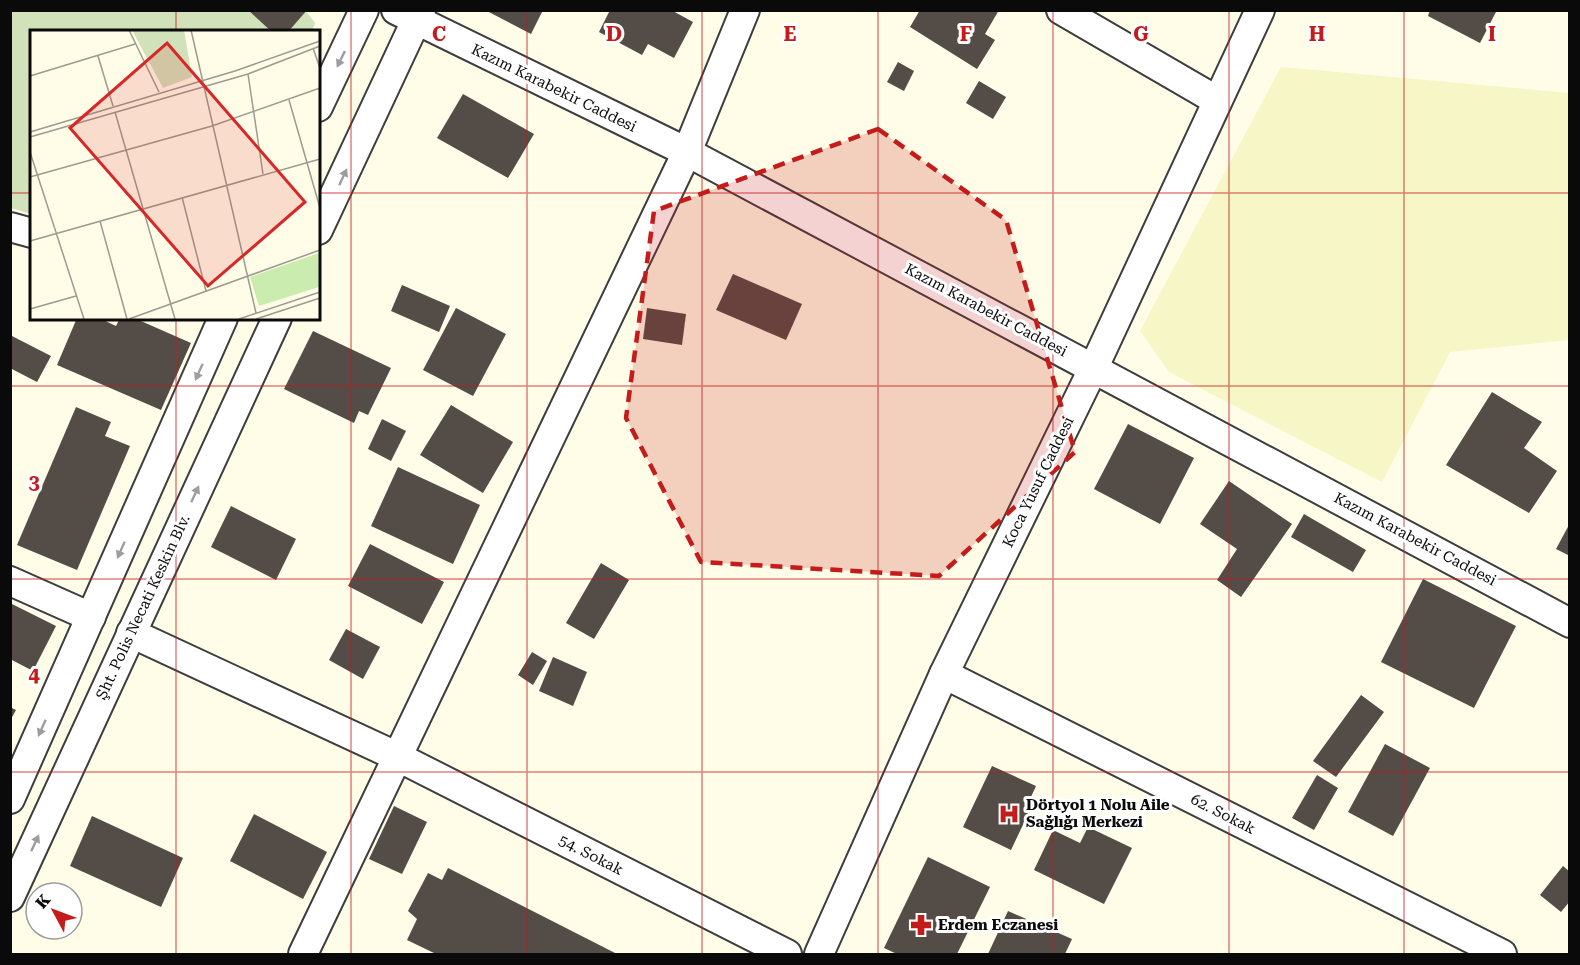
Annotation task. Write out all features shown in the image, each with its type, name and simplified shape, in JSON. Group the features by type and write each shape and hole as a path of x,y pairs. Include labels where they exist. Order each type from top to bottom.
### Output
{"street":[{"path":"320,103 364,10"},
{"path":"303,954 687,152 745,10"},
{"path":"1061,10 1216,100"},
{"name":"Koca Yusuf Caddesi","path":"819,954 944,674 1094,367 1216,100 1260,10"},
{"path":"320,225 411,14"},
{"name":"Kazım Karabekir Caddesi","path":"411,14 687,152 1569,622"},
{"path":"10,227 30,232"},
{"path":"10,799 222,320"},
{"name":"Şht. Polis Necati Keskin Blv.","path":"10,897 276,320"},
{"path":"10,581 91,617"},
{"name":"54. Sokak","path":"131,633 396,756 787,954"},
{"name":"62. Sokak","path":"944,674 1502,954"}],"highlighted area":[{"path":"878,129 1006,220 1075,452 939,576 701,562 626,418 654,211"}],"green space":[{"path":"305,10 315,23 313,30 30,30 30,214 11,208 10,11"},
{"path":"1281,67 1569,93 1569,340 1450,352 1382,482 1169,372 1140,331"}],"building":[{"path":"248,10 307,10 290,30 270,30"},
{"path":"485,10 543,10 531,34"},
{"path":"610,10 671,10 693,22 674,58 648,44 642,55 599,32"},
{"path":"920,10 999,10 985,34 995,40 977,69 910,27"},
{"path":"1430,10 1497,10 1480,43 1428,16"},
{"path":"898,62 914,71 904,91 887,82"},
{"path":"979,81 1006,97 993,119 966,103"},
{"path":"463,94 534,134 508,178 437,138"},
{"path":"733,274 802,304 786,340 716,310"},
{"path":"402,285 450,306 439,332 391,311"},
{"path":"456,308 506,334 473,396 423,370"},
{"path":"647,308 686,314 682,345 643,339"},
{"path":"76,320 103,320 116,326 119,320 139,320 191,343 161,410 57,365"},
{"path":"313,331 391,368 368,415 359,411 354,423 284,389"},
{"path":"10,335 51,356 37,382 10,368"},
{"path":"1492,392 1542,422 1524,448 1557,471 1529,513 1446,465"},
{"path":"451,405 513,442 483,493 420,455"},
{"path":"76,407 111,422 105,436 130,446 77,570 17,545"},
{"path":"382,419 406,431 391,461 368,449"},
{"path":"1128,424 1194,458 1160,524 1094,489"},
{"path":"398,467 480,505 453,564 371,526"},
{"path":"1229,481 1292,524 1241,597 1217,580 1237,549 1200,524"},
{"path":"231,506 296,539 276,580 211,547"},
{"path":"1304,514 1366,550 1353,572 1291,537"},
{"path":"1570,523 1570,556 1556,549"},
{"path":"370,544 444,582 422,624 348,586"},
{"path":"601,563 629,580 594,639 566,623"},
{"path":"1423,579 1516,626 1474,708 1381,662"},
{"path":"10,603 56,626 33,671 10,659"},
{"path":"346,629 380,647 363,679 329,660"},
{"path":"532,652 547,661 533,685 518,675"},
{"path":"553,657 587,672 573,706 539,691"},
{"path":"1361,695 1384,712 1336,777 1313,761"},
{"path":"10,707 16,710 10,721"},
{"path":"1385,744 1430,768 1393,836 1348,812"},
{"path":"992,766 1036,786 1025,810 1029,812 1011,850 963,827"},
{"path":"1317,775 1338,788 1314,830 1292,818"},
{"path":"394,806 427,822 402,874 369,859"},
{"path":"254,814 327,852 303,899 230,861"},
{"path":"92,816 183,858 161,907 70,866"},
{"path":"1088,827 1132,848 1104,904 1034,870 1053,830 1080,843"},
{"path":"928,857 990,887 957,954 897,954 884,948"},
{"path":"1563,866 1570,872 1570,901 1561,912 1540,895"},
{"path":"448,868 617,954 436,954 407,940 417,919 408,911 428,873 442,880"},
{"path":"1008,911 1072,939 1065,954 988,954"}],"place":[{"name":"Dörtyol 1 Nolu Aile Sağlığı Merkezi","path":"1009,814"},
{"name":"Erdem Eczanesi","path":"921,925"}]}
